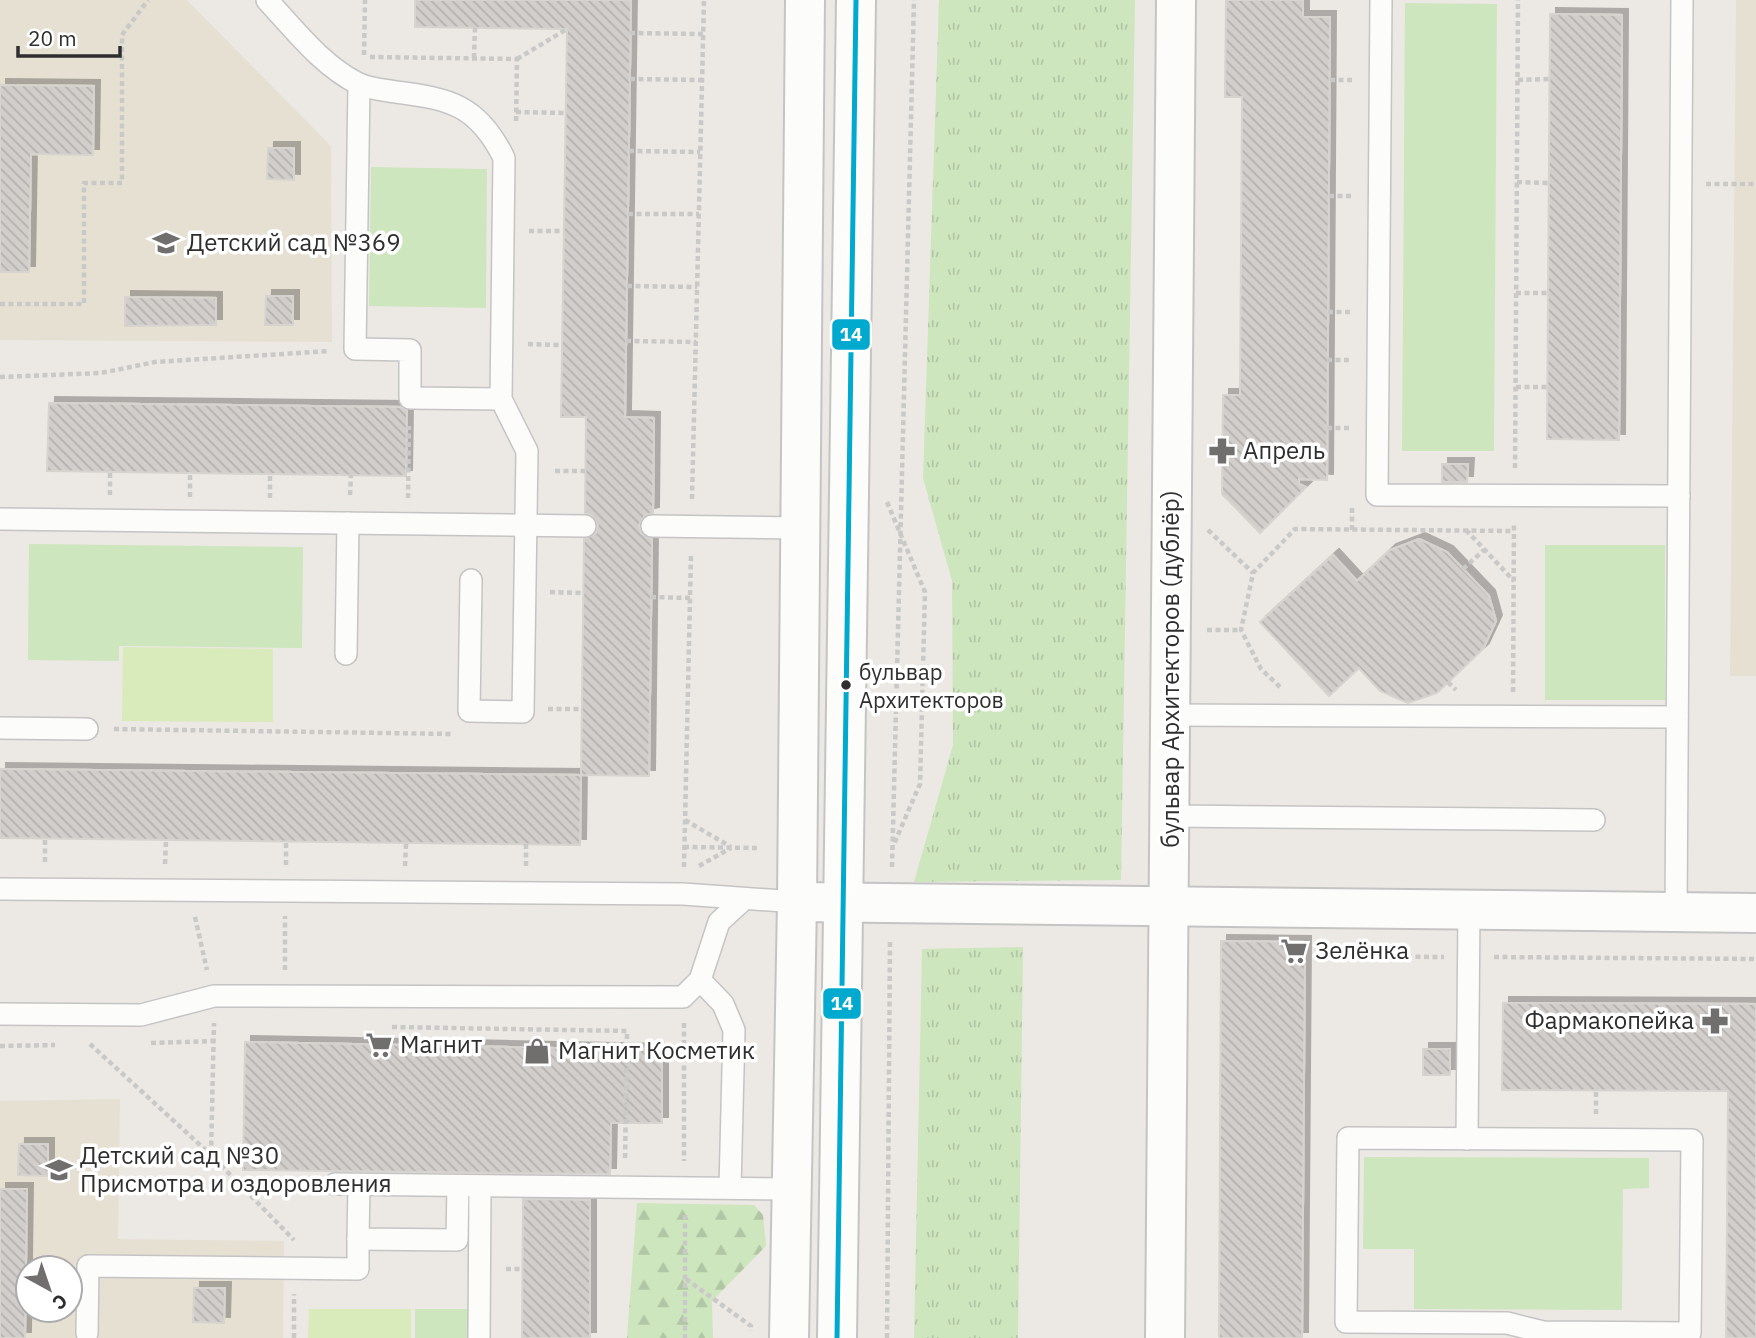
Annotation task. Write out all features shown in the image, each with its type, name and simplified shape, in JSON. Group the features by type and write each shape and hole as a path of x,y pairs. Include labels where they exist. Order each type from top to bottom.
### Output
{"main road":[{"path":"789,1338 797,902 805,0"},
{"path":"837,1338 856,0"},
{"name":"бульвар Архитекторов (дублёр)","path":"1165,1338 1176,0"},
{"path":"797,902 1756,913"}],"lane":[{"path":"267,0 323,59 359,84 442,98 464,108 494,137 504,158 501,399 527,451 523,712 470,711 471,580"},
{"path":"1381,0 1377,495 1679,496"},
{"path":"1676,912 1682,0"},
{"path":"359,84 355,349 410,350 410,398 501,399"},
{"path":"0,519 585,526"},
{"path":"346,654 348,523"},
{"path":"652,526 800,528"},
{"path":"1170,715 1677,718"},
{"path":"0,728 87,729"},
{"path":"1169,816 1594,820"},
{"path":"0,889 683,894 797,902"},
{"path":"0,1014 141,1015 214,996 683,997 700,980 719,922 743,900"},
{"path":"1467,1139 1469,909"},
{"path":"700,980 723,1004 734,1030 730,1188"},
{"path":"1348,1138 1692,1140 1690,1333 1507,1330 1346,1322 1348,1138"},
{"path":"335,1184 790,1189"},
{"path":"87,1334 88,1266 358,1269 359,1185"},
{"path":"358,1239 457,1241 458,1186"},
{"path":"479,1338 480,1187"}],"path":[{"path":"0,304 84,304 84,183 122,183 122,35 148,0"},
{"path":"364,57 365,0"},
{"path":"704,0 684,875 732,848"},
{"path":"887,1338 892,849 914,0"},
{"path":"1514,717 1518,0"},
{"path":"474,58 475,27"},
{"path":"517,59 567,29"},
{"path":"631,33 703,34"},
{"path":"630,79 702,80"},
{"path":"1518,80 1549,79"},
{"path":"1330,80 1355,80"},
{"path":"516,112 565,113"},
{"path":"629,151 700,152"},
{"path":"1517,182 1549,183"},
{"path":"1329,196 1354,196"},
{"path":"628,214 699,214"},
{"path":"527,231 564,231"},
{"path":"627,286 697,287"},
{"path":"1516,293 1548,293"},
{"path":"1328,312 1354,312"},
{"path":"626,341 696,342"},
{"path":"525,344 562,345"},
{"path":"0,377 101,373 155,362 229,355 355,349"},
{"path":"1328,359 1353,360"},
{"path":"1516,387 1548,387"},
{"path":"408,510 410,398"},
{"path":"1327,428 1353,428"},
{"path":"549,470 585,471"},
{"path":"110,472 110,507"},
{"path":"190,473 190,508"},
{"path":"270,474 270,509"},
{"path":"350,498 351,475"},
{"path":"885,498 925,592 920,784 892,849"},
{"path":"1204,525 1253,573"},
{"path":"1280,688 1261,668 1241,630 1253,573 1295,529 1514,531"},
{"path":"1466,530 1514,582"},
{"path":"1463,569 1484,550"},
{"path":"548,592 584,593"},
{"path":"652,597 690,598"},
{"path":"1205,630 1241,630"},
{"path":"546,709 582,709"},
{"path":"87,729 464,734"},
{"path":"685,820 732,848"},
{"path":"45,838 45,859"},
{"path":"165,861 166,840"},
{"path":"286,841 286,862"},
{"path":"405,843 405,864"},
{"path":"526,844 526,865"},
{"path":"684,847 760,848"},
{"path":"284,996 286,891"},
{"path":"1322,956 1756,958"},
{"path":"683,997 685,1338"},
{"path":"388,1027 627,1031 625,1166"},
{"path":"90,1044 211,1155 324,1269"},
{"path":"627,1049 684,1050"},
{"path":"1596,1091 1596,1115"},
{"path":"1583,1115 1608,1115"},
{"path":"618,1156 625,1156"},
{"path":"293,1338 294,1269"},
{"path":"685,1278 751,1326"}],"shaded area":[{"name":"Детский сад №369","path":"0,0 187,0 331,146 332,342 0,340"},
{"path":"1736,0 1756,0 1756,676 1730,676"},
{"name":"Детский сад №30 Присмотра и оздоровления","path":"120,1099 118,1239 284,1241 283,1338 0,1338 0,1101"}],"green space":[{"path":"939,0 1135,0 1121,880 914,882 953,745 952,581 923,478"},
{"path":"1405,3 1497,4 1494,451 1402,451"},
{"path":"371,167 487,169 486,308 369,306"},
{"path":"29,544 303,547 302,648 119,646 119,661 28,660"},
{"path":"1545,545 1665,545 1665,700 1545,700"},
{"path":"123,647 273,649 273,722 122,721"},
{"path":"1023,947 1018,1338 914,1338 922,949"},
{"path":"1364,1157 1649,1158 1649,1188 1623,1189 1622,1310 1414,1309 1414,1249 1363,1249"},
{"path":"637,1203 754,1205 763,1215 766,1246 712,1301 713,1338 627,1338"},
{"path":"309,1309 411,1309 411,1338 308,1338"},
{"path":"415,1309 468,1309 468,1338 415,1338"}],"building":[{"path":"415,0 631,0 625,417 654,418 653,513 645,515 639,525 641,533 652,539 649,776 581,775 584,539 596,533 598,525 592,515 585,513 586,417 561,417 567,29 415,27"},
{"path":"1226,0 1303,0 1303,17 1330,17 1327,480 1299,479 1299,484 1306,487 1260,533 1222,494 1223,395 1240,395 1242,97 1225,97"},
{"path":"1550,14 1622,15 1619,440 1547,439"},
{"path":"0,85 94,86 93,155 31,154 29,272 0,272"},
{"path":"268,148 294,148 294,180 267,179"},
{"path":"266,296 293,296 293,325 265,325"},
{"path":"125,297 216,298 216,325 125,326"},
{"path":"49,403 401,407 407,410 406,476 47,471"},
{"path":"1442,464 1468,464 1467,482 1442,482"},
{"path":"1419,539 1447,552 1489,596 1496,621 1483,649 1437,693 1408,703 1380,691 1359,668 1329,696 1260,622 1333,555 1357,581 1390,550"},
{"path":"0,769 581,775 580,845 0,838"},
{"path":"1221,941 1305,942 1302,1338 1219,1338"},
{"path":"1503,1003 1756,1004 1756,1338 1726,1338 1728,1091 1502,1090"},
{"path":"245,1042 662,1050 662,1123 611,1123 610,1174 243,1170"},
{"path":"1423,1049 1450,1049 1450,1075 1423,1075"},
{"path":"19,1144 48,1144 48,1176 18,1175"},
{"path":"0,1189 27,1189 26,1254 14,1254 14,1324 25,1324 25,1338 0,1338"},
{"path":"523,1199 590,1200 590,1338 522,1338"},
{"path":"194,1288 225,1288 224,1323 193,1322"}],"transit line":[{"name":"14","path":"837,1338 856,0"}],"place":[{"name":"Детский сад №369","path":"166,243"},
{"name":"Апрель","path":"1222,451"},
{"name":"бульвар Архитекторов","path":"846,685"},
{"name":"Зелёнка","path":"1294,951"},
{"name":"Фармакопейка","path":"1715,1021"},
{"name":"Магнит","path":"379,1045"},
{"name":"Магнит Косметик","path":"537,1051"},
{"name":"Детский сад №30 Присмотра и оздоровления","path":"59,1170"}]}
